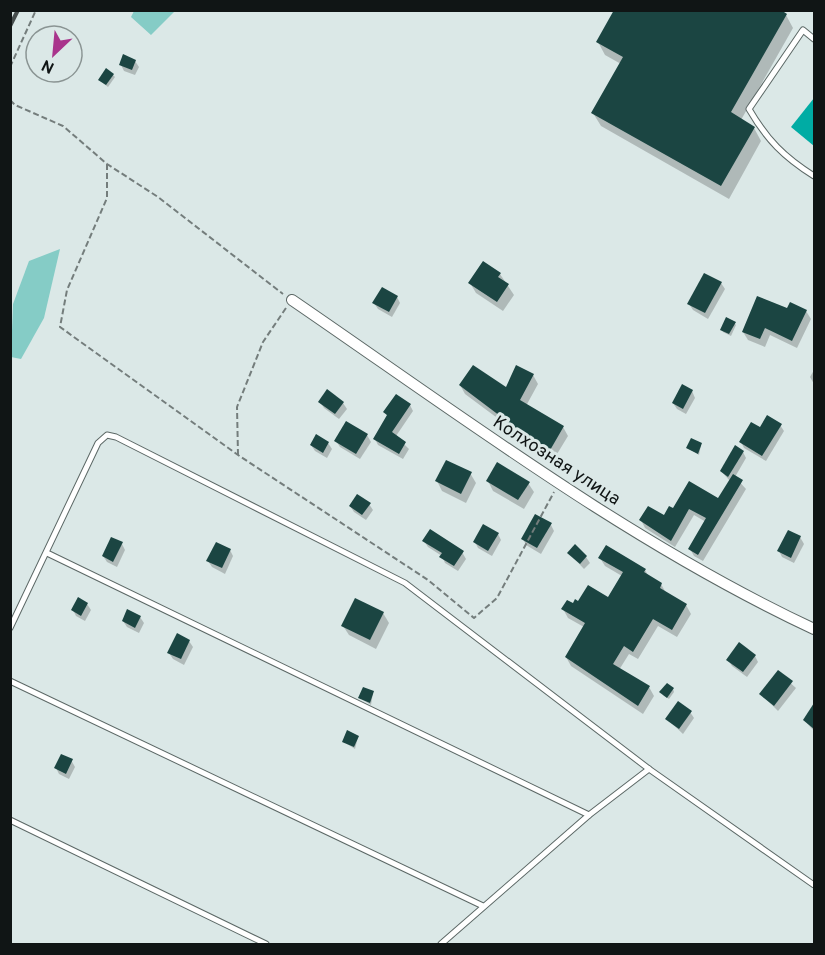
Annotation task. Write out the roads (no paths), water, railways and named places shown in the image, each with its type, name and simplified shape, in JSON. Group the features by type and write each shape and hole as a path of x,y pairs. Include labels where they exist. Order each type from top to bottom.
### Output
{"street":[{"name":"Колхозная улица","path":"292,300 559,484 772,609 814,629"}],"lane":[{"path":"814,39 803,30 749,109 759,127 785,157 814,176"},
{"path":"10,628 98,443 107,435 116,437 405,583 649,769 814,885"},
{"path":"46,553 589,815"},
{"path":"10,681 483,906"},
{"path":"441,945 589,815 649,769"},
{"path":"10,820 266,945"}],"railway":[{"path":"10,26 18,10"}]}
